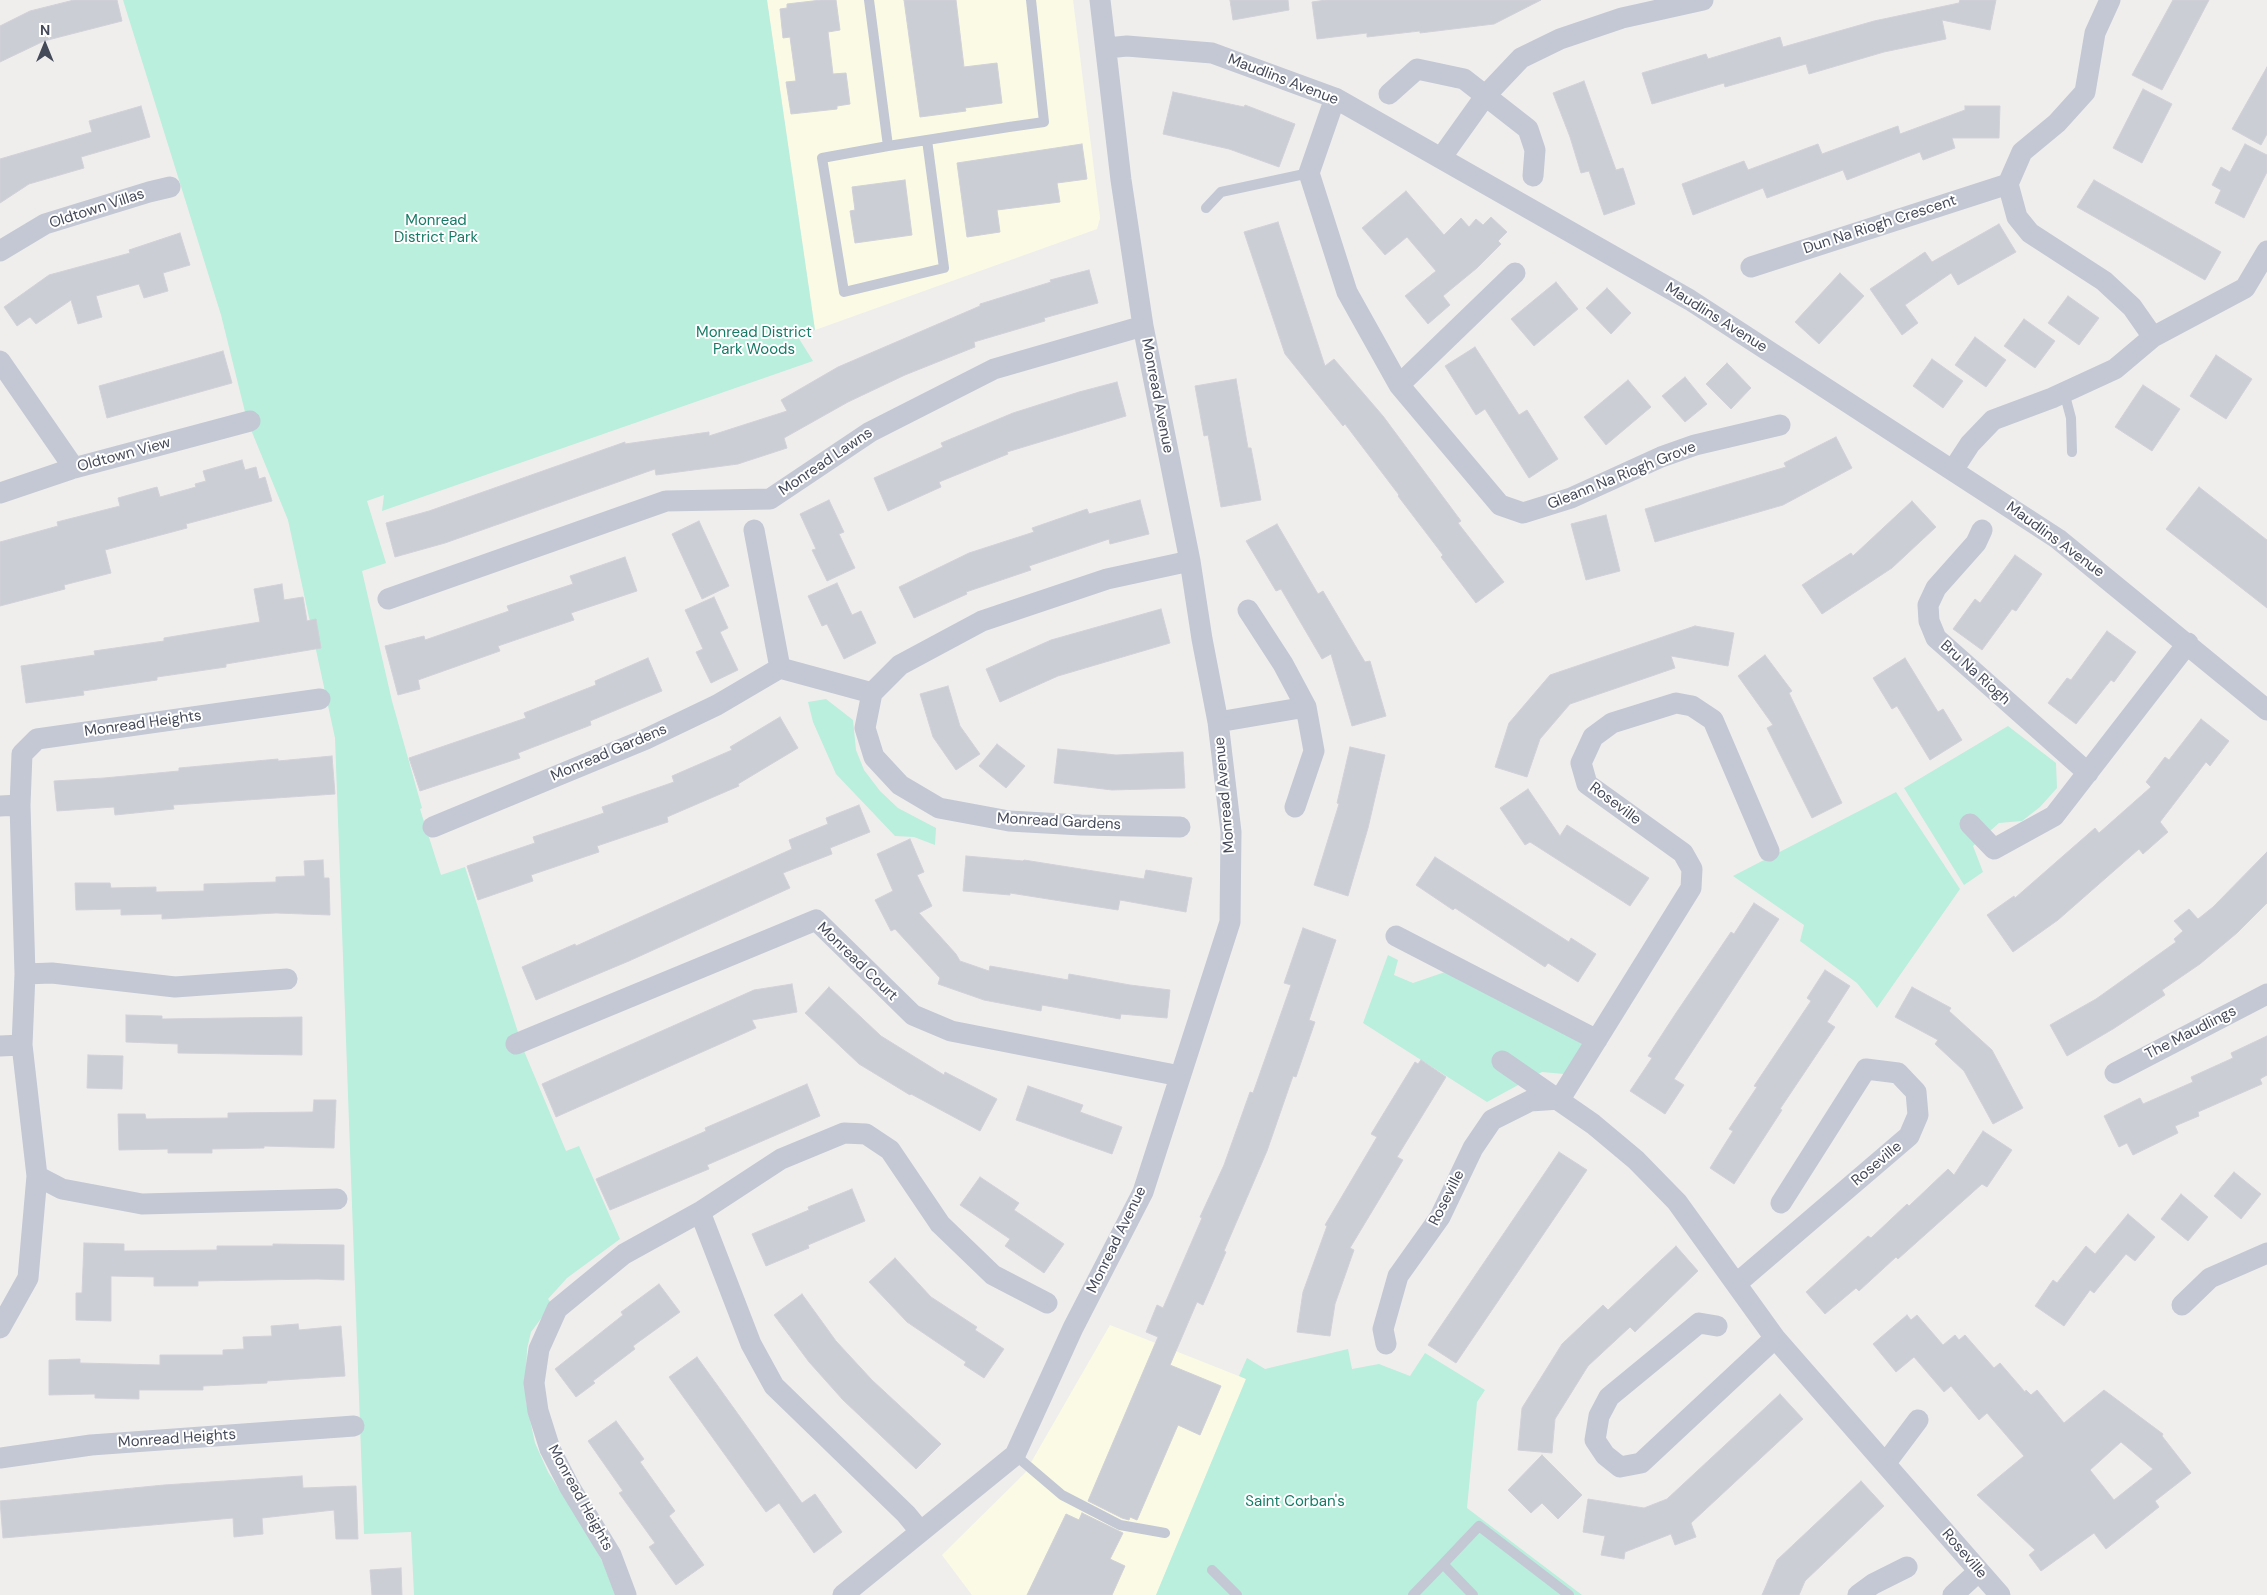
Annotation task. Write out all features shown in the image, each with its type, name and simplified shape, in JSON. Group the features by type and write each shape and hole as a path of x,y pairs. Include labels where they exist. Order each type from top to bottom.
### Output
{"street":[{"name":"Monread Avenue","path":"843,1595 1016,1455 1073,1328 1143,1192 1230,922 1231,832 1218,722 1202,640 1190,560 1143,326 1121,180 1100,0"},
{"path":"1440,158 1486,95 1522,58 1560,38 1622,18 1702,0"},
{"path":"2110,0 2095,33 2085,92 2058,123 2022,152 2008,184 2017,217 2030,233 2104,281 2132,308 2153,337"},
{"name":"Maudlins Avenue","path":"1107,48 1127,46 1212,53 1335,98 1690,300 2058,539 2188,643 2267,710"},
{"path":"1389,94 1417,70 1464,79 1528,129 1535,150 1533,176"},
{"path":"1309,173 1335,98"},
{"name":"Gleann Na Riogh Grove","path":"1309,173 1347,292 1399,385 1500,505 1523,513 1571,498 1661,457 1695,446 1780,425"},
{"name":"Dun Na Riogh Crescent","path":"1751,267 2008,184"},
{"name":"Oldtown Villas","path":"0,251 45,224 170,187"},
{"path":"1953,470 1970,444 1993,420 2064,392 2115,369 2153,337 2245,288 2267,251"},
{"path":"1399,385 1515,273"},
{"name":"Monread Lawns","path":"388,599 666,501 770,499 870,432 994,369 1143,326"},
{"path":"0,361 74,468"},
{"name":"Oldtown View","path":"0,493 74,468 250,421"},
{"path":"754,530 780,668 872,693 900,665 982,621 1107,579 1190,560"},
{"name":"Bru Na Riogh","path":"1982,530 1976,543 1936,588 1928,604 1929,621 1936,638 2088,773"},
{"path":"1248,610 1283,664 1306,707 1314,751 1295,807"},
{"path":"1970,824 1994,849 2054,816 2188,643"},
{"name":"Monread Gardens","path":"433,827 646,739 717,705 780,668"},
{"name":"Monread Gardens","path":"872,693 865,728 874,757 900,785 939,808 1009,821 1081,826 1180,827"},
{"name":"Monread Heights","path":"0,1328 28,1278 37,1176 22,1045 25,974 10,806 22,754 37,739 320,699"},
{"name":"Roseville","path":"1560,1099 1691,888 1692,869 1683,853 1587,784 1582,763 1593,737 1612,723 1676,703 1692,706 1713,720 1769,851"},
{"path":"1218,722 1306,707"},
{"name":"Monread Court","path":"516,1044 816,920 913,1015 951,1030 1180,1076"},
{"path":"1396,936 1597,1040"},
{"path":"25,974 52,973 176,987 287,979"},
{"name":"The Maudlings","path":"2115,1073 2267,994"},
{"path":"0,1046 22,1045"},
{"name":"Roseville","path":"1502,1061 1560,1099 1636,1160 1677,1202 1775,1338 2000,1595"},
{"name":"Roseville","path":"1736,1284 1909,1136 1918,1115 1916,1092 1898,1073 1866,1069 1781,1203"},
{"name":"Roseville","path":"1386,1344 1383,1329 1398,1276 1440,1217 1473,1148 1492,1120 1530,1101 1560,1099"},
{"name":"Monread Heights","path":"626,1595 611,1554 569,1486 550,1449 538,1411 534,1383 539,1350 557,1309 624,1254 700,1212 781,1160 844,1132 866,1134 890,1150 940,1224 993,1275 1047,1303"},
{"path":"37,1176 62,1189 142,1204 337,1199"},
{"path":"700,1212 751,1344 774,1386 906,1514 920,1531"},
{"path":"2182,1305 2210,1278 2267,1254"},
{"path":"1717,1326 1699,1323 1609,1397 1599,1416 1595,1440 1605,1455 1620,1467 1641,1462 1775,1338"},
{"path":"1885,1464 1918,1420"},
{"name":"Monread Heights","path":"0,1458 91,1446 354,1426"},
{"path":"1858,1595 1872,1584 1907,1567"},
{"path":"1953,1595 1979,1571"}],"lane":[{"path":"869,0 888,146"},
{"path":"927,140 944,268 844,292 822,158 888,146 927,140 1044,122 1031,0"},
{"path":"1206,208 1221,192 1309,173"},
{"path":"2064,392 2071,418 2072,452"},
{"path":"1016,1455 1062,1495 1120,1525 1165,1533"},
{"path":"1413,1595 1479,1526 1570,1595"},
{"path":"1443,1564 1473,1595"},
{"path":"1212,1570 1237,1595"}],"shaded area":[{"path":"767,0 1073,0 1100,218 1097,229 815,330"},
{"path":"1110,1325 1246,1379 1156,1595 972,1595 942,1555 1025,1473"}],"green space":[{"name":"Monread District Park","path":"123,0 767,0 815,330 798,337 813,361 382,511 384,495 367,501 386,563 362,571 392,701 422,808 420,809 441,875 465,867 524,1051 566,1151 579,1146 620,1239 567,1278 548,1299 552,1304 531,1332 527,1349 526,1376 526,1401 535,1443 548,1472 590,1538 604,1565 615,1595 414,1595 411,1532 364,1534 335,738 288,520 247,420 221,315"},
{"path":"826,699 853,720 856,750 864,770 880,791 898,808 936,828 935,845 914,837 895,836 836,774 813,722 808,702"},
{"path":"2008,726 2056,763 2057,788 2040,807 2022,821 1999,823 1973,846 1983,872 1964,885 1904,788"},
{"path":"1896,792 1960,889 1877,1008 1857,983 1800,941 1804,925 1733,876"},
{"path":"1388,955 1398,960 1394,975 1413,983 1445,972 1585,1044 1564,1074 1542,1072 1487,1102 1363,1023"},
{"name":"Saint Corban's","path":"1348,1349 1352,1369 1379,1364 1410,1376 1425,1353 1485,1390 1477,1402 1467,1508 1582,1595 1156,1595 1246,1379 1239,1376 1247,1358 1265,1369"}],"building":[{"path":"74,0 117,0 122,21 44,41 0,62 0,26 30,11"},
{"path":"836,0 840,30 828,32 833,74 846,73 850,104 837,106 837,109 791,114 786,82 796,81 790,37 783,38 780,9 787,8 787,4"},
{"path":"904,0 956,0 964,67 997,63 1002,103 965,108 966,111 920,117"},
{"path":"1230,0 1288,0 1289,10 1233,20"},
{"path":"1326,0 1541,0 1494,24 1420,33 1420,31 1367,37 1367,33 1317,39 1312,2"},
{"path":"1960,0 1996,0 1990,30 1942,20 1946,39 1884,52 1809,74 1806,64 1725,87 1724,83 1652,104 1642,73 1706,54 1708,59 1780,37 1783,47 1874,21 1959,3"},
{"path":"2173,0 2209,0 2162,90 2132,75"},
{"path":"2267,67 2267,134 2261,145 2232,129"},
{"path":"1584,81 1616,170 1623,168 1635,204 1604,215 1589,171 1581,173 1570,137 1553,93"},
{"path":"2143,89 2172,104 2142,163 2113,148"},
{"path":"1173,92 1244,107 1245,105 1295,124 1279,167 1229,149 1163,134"},
{"path":"141,106 150,137 81,157 84,168 29,184 0,203 0,159 92,132 89,121"},
{"path":"1965,106 2000,106 1999,138 1952,138 1955,148 1923,160 1920,152 1847,180 1843,170 1767,198 1763,188 1693,215 1682,184 1744,161 1748,170 1818,144 1822,154 1898,126 1900,134 1965,110"},
{"path":"1082,144 1087,179 1057,183 1060,202 997,210 1000,232 967,237 957,163"},
{"path":"2245,144 2267,155 2267,172 2244,218 2215,203 2221,190 2212,185 2221,167 2230,172"},
{"path":"905,180 912,235 855,243 850,211 855,210 852,187"},
{"path":"2094,180 2221,252 2205,280 2077,207"},
{"path":"1406,191 1444,235 1461,218 1469,227 1476,219 1483,225 1491,217 1507,232 1498,241 1501,244 1477,268 1443,296 1450,305 1428,324 1405,296 1436,271 1407,237 1385,255 1362,228"},
{"path":"1278,222 1325,366 1334,359 1383,416 1461,521 1458,523 1504,582 1476,603 1441,557 1443,555 1345,424 1343,426 1285,354 1244,232"},
{"path":"1999,224 2016,252 1958,285 1951,273 1905,305 1918,323 1902,335 1870,289 1925,252 1932,262"},
{"path":"180,233 190,265 163,273 168,291 144,298 139,284 96,296 102,317 78,324 71,300 36,324 30,317 17,326 4,307 49,275 130,253 129,250"},
{"path":"1089,270 1098,303 1044,318 1045,321 974,342 975,347 905,375 848,402 784,438 787,448 738,464 656,475 655,469 445,543 395,557 386,523 429,511 625,442 625,444 709,432 709,436 787,411 781,400 838,367 980,306 980,304 1051,282 1050,280"},
{"path":"1840,273 1864,296 1819,344 1795,322"},
{"path":"1556,282 1578,309 1534,346 1511,319"},
{"path":"1607,288 1631,313 1611,334 1586,308"},
{"path":"2068,296 2099,318 2079,345 2048,323"},
{"path":"2024,319 2055,341 2035,368 2004,346"},
{"path":"1975,337 2006,360 1986,387 1955,365"},
{"path":"1475,347 1519,415 1527,410 1558,459 1529,478 1485,409 1476,415 1445,366"},
{"path":"223,351 232,383 107,418 99,386"},
{"path":"2216,355 2252,379 2226,419 2190,396"},
{"path":"1932,359 1963,381 1943,408 1913,386"},
{"path":"1727,363 1751,388 1731,409 1706,384"},
{"path":"1685,377 1707,404 1685,422 1662,396"},
{"path":"1236,379 1248,448 1251,448 1261,500 1221,507 1208,435 1204,436 1195,386"},
{"path":"1628,380 1651,407 1606,445 1584,417"},
{"path":"1117,382 1126,416 1007,452 1008,454 939,482 941,487 888,511 874,478 943,447 941,443 1013,413"},
{"path":"2143,385 2180,409 2152,451 2115,427"},
{"path":"1836,437 1852,468 1783,505 1655,542 1645,509 1786,467 1784,463"},
{"path":"242,460 245,470 256,467 259,479 265,477 272,501 186,524 187,528 105,550 111,573 64,585 65,589 0,606 0,542 58,526 57,522 120,506 118,498 157,487 160,497 196,487 195,484 206,481 203,471"},
{"path":"2199,487 2267,540 2267,608 2166,529"},
{"path":"829,500 844,532 839,534 855,568 827,581 812,550 816,549 800,514"},
{"path":"1140,500 1149,534 1110,544 1109,539 1029,566 1031,570 966,592 967,594 914,618 899,587 969,553 1034,532 1032,528 1087,509 1089,514"},
{"path":"1912,501 1936,527 1892,568 1822,614 1802,585 1851,553 1853,556"},
{"path":"1606,515 1620,571 1586,580 1571,524"},
{"path":"699,521 729,586 702,599 672,534"},
{"path":"1277,524 1318,594 1323,591 1365,662 1370,661 1386,716 1352,726 1331,654 1322,659 1281,589 1276,591 1246,541"},
{"path":"2015,555 2042,574 2016,611 2012,609 1982,650 1953,629 1975,599 1980,603"},
{"path":"625,557 637,591 571,613 574,620 498,646 500,651 418,680 420,689 398,695 385,646 424,636 425,640 509,611 507,606 573,584 570,576"},
{"path":"837,583 852,615 861,611 876,643 844,659 827,624 822,626 808,596"},
{"path":"282,584 284,600 303,597 307,621 316,619 321,648 226,664 226,667 157,677 157,680 83,691 84,695 26,703 21,666 95,655 94,651 164,641 164,638 260,622 254,589"},
{"path":"714,597 728,628 720,632 738,670 711,683 696,652 703,649 685,610"},
{"path":"1161,609 1170,643 1058,676 1000,702 986,669 1051,640"},
{"path":"1695,626 1734,633 1728,666 1671,656 1675,668 1570,704 1540,739 1527,777 1495,767 1509,723 1550,675"},
{"path":"2107,631 2136,652 2114,682 2111,680 2076,724 2048,703 2067,678 2071,680"},
{"path":"1765,655 1792,691 1789,693 1842,803 1812,818 1767,728 1773,725 1738,676"},
{"path":"648,658 662,691 590,721 591,725 518,753 520,758 420,791 409,758 526,718 524,713 596,685 595,681"},
{"path":"1905,658 1938,712 1943,709 1962,740 1930,760 1897,706 1892,709 1873,678"},
{"path":"948,686 960,726 980,754 956,770 933,737 920,694"},
{"path":"780,717 798,748 738,784 739,786 667,817 668,822 597,846 599,852 531,875 533,881 478,900 467,866 535,843 533,837 604,813 602,807 674,782 672,776 732,750 730,747"},
{"path":"2201,719 2229,741 2210,766 2206,762 2160,822 2168,832 2143,854 2139,849 2058,920 2013,952 1987,915 2014,896 2015,898 2095,828 2099,833 2151,787 2146,782 2165,757 2169,760"},
{"path":"997,744 1025,766 1006,788 979,766"},
{"path":"1350,747 1385,755 1368,828 1348,896 1314,885 1339,804 1337,803"},
{"path":"1058,749 1116,755 1183,752 1185,788 1112,790 1054,783"},
{"path":"332,756 335,794 173,805 174,809 115,815 114,807 57,811 54,781 179,771 179,768 278,759 278,761"},
{"path":"1528,789 1560,836 1567,825 1649,878 1630,906 1530,842 1525,845 1500,808"},
{"path":"859,805 870,832 830,848 832,854 783,873 790,888 629,961 536,1000 522,967 575,944 576,946 792,849 789,840 828,824 826,818"},
{"path":"910,839 924,872 917,875 932,906 919,913 956,954 960,961 989,971 990,966 1068,980 1069,974 1170,990 1167,1018 1121,1014 1120,1019 1042,1005 1041,1011 984,1000 938,984 940,978 895,929 891,931 875,900 893,891 877,854"},
{"path":"2267,852 2267,903 2237,933 2200,964 2162,990 2165,995 2067,1056 2050,1025 2096,999 2176,942 2174,939 2183,931 2174,921 2189,909 2198,919 2213,907"},
{"path":"966,856 1024,860 1144,879 1146,870 1192,878 1186,912 1120,900 1118,910 1010,893 1010,895 963,891"},
{"path":"1435,857 1569,942 1571,938 1596,954 1578,982 1548,963 1545,967 1455,908 1453,910 1416,885"},
{"path":"323,860 324,878 329,878 330,915 276,913 162,919 162,914 121,915 121,909 76,910 75,883 110,883 111,888 156,887 156,892 204,891 204,884 276,882 276,877 305,876 304,861"},
{"path":"1754,903 1779,919 1674,1079 1684,1085 1665,1114 1630,1091 1652,1058 1648,1056 1676,1013 1731,932 1734,934"},
{"path":"1303,928 1336,940 1309,1020 1315,1022 1296,1077 1293,1076 1267,1151 1224,1251 1226,1252 1203,1305 1197,1302 1170,1365 1221,1386 1200,1435 1178,1425 1137,1520 1130,1517 1129,1520 1122,1518 1088,1501 1158,1337 1146,1332 1157,1305 1163,1308 1202,1218 1200,1217 1224,1165 1250,1092 1253,1093 1291,985 1284,983"},
{"path":"1825,970 1850,986 1827,1022 1835,1027 1780,1109 1782,1110 1734,1184 1710,1168 1733,1131 1729,1129 1757,1087 1754,1086 1811,1001 1807,998"},
{"path":"792,984 797,1012 752,1020 756,1028 556,1117 542,1084 754,990"},
{"path":"829,987 881,1036 944,1075 945,1072 997,1099 980,1131 910,1095 859,1064 805,1013"},
{"path":"1912,987 1951,1008 1949,1011 1992,1050 2023,1108 1993,1124 1964,1071 1935,1044 1938,1040 1895,1017"},
{"path":"126,1015 162,1016 162,1019 302,1017 302,1055 178,1053 178,1044 126,1042"},
{"path":"2267,1036 2267,1075 2260,1079 2262,1084 2198,1112 2199,1116 2175,1126 2178,1133 2133,1155 2127,1143 2119,1147 2104,1116 2140,1098 2143,1104 2193,1082 2191,1077 2233,1058 2231,1053"},
{"path":"88,1055 123,1056 122,1089 87,1088"},
{"path":"1421,1060 1446,1077 1397,1157 1403,1160 1350,1248 1354,1250 1335,1304 1330,1336 1297,1332 1303,1292 1327,1226 1325,1225 1377,1137 1371,1134 1415,1062 1418,1064"},
{"path":"807,1084 820,1116 707,1165 709,1169 610,1210 596,1179 706,1131 705,1128"},
{"path":"1028,1086 1083,1105 1080,1112 1122,1127 1112,1154 1016,1120"},
{"path":"314,1100 336,1100 334,1148 264,1146 264,1148 212,1149 212,1153 168,1153 168,1149 119,1150 118,1114 145,1114 146,1119 228,1118 228,1113 313,1112"},
{"path":"1983,1131 2012,1150 1987,1187 1982,1184 1898,1259 1896,1257 1859,1291 1856,1288 1825,1314 1806,1292 1868,1236 1871,1238 1907,1204 1909,1206 1948,1169 1954,1175"},
{"path":"1559,1152 1587,1170 1456,1363 1428,1345"},
{"path":"2234,1172 2261,1194 2241,1219 2214,1196"},
{"path":"980,1177 1019,1203 1014,1210 1064,1244 1044,1273 1005,1246 1010,1239 960,1205"},
{"path":"852,1189 865,1221 808,1245 809,1248 766,1266 752,1234 809,1210 808,1207"},
{"path":"2181,1194 2208,1217 2188,1241 2161,1219"},
{"path":"2128,1214 2155,1237 2135,1261 2126,1254 2094,1293 2090,1290 2064,1326 2035,1306 2053,1280 2057,1283 2086,1246 2095,1254"},
{"path":"84,1243 124,1244 124,1251 217,1250 217,1246 273,1246 273,1244 344,1245 344,1280 198,1281 198,1286 154,1286 154,1277 111,1276 111,1321 76,1320 76,1293 82,1293"},
{"path":"1676,1246 1698,1271 1635,1332 1630,1327 1588,1366 1555,1419 1552,1453 1518,1450 1522,1408 1562,1344 1603,1305 1608,1310"},
{"path":"895,1258 931,1297 977,1327 975,1330 1004,1349 984,1378 964,1365 966,1362 907,1322 869,1282"},
{"path":"659,1284 680,1312 633,1346 635,1349 593,1381 595,1383 576,1397 555,1369 623,1315 621,1312"},
{"path":"802,1294 836,1341 872,1380 941,1444 916,1469 843,1400 809,1362 774,1315"},
{"path":"1907,1315 1911,1320 1917,1315 1943,1345 1955,1335 1959,1340 1965,1335 1994,1368 2000,1363 2025,1392 2026,1390 2031,1395 2037,1390 2064,1423 2104,1390 2163,1434 2162,1436 2191,1473 2155,1501 2159,1507 2106,1549 2094,1533 2041,1571 2029,1555 2035,1550 1977,1495 2024,1456 1987,1413 1979,1420 1951,1386 1944,1392 1914,1357 1896,1372 1873,1344","holes":["2121,1442 2153,1469 2114,1500 2090,1470"]},
{"path":"298,1324 299,1330 341,1326 345,1376 267,1381 267,1383 203,1386 203,1390 139,1390 139,1399 95,1398 95,1394 49,1395 49,1360 80,1359 80,1363 160,1365 160,1355 223,1355 223,1350 244,1349 243,1337 272,1336 271,1326"},
{"path":"697,1357 802,1503 815,1494 842,1532 814,1553 779,1503 766,1512 669,1377"},
{"path":"1780,1394 1803,1419 1691,1523 1696,1537 1675,1545 1671,1534 1625,1552 1624,1559 1601,1555 1605,1536 1583,1532 1588,1499 1644,1508 1667,1499"},
{"path":"616,1421 644,1459 640,1462 675,1511 669,1516 704,1565 676,1585 649,1547 655,1543 619,1493 623,1491 588,1441"},
{"path":"1542,1455 1582,1495 1558,1519 1542,1503 1531,1513 1508,1490"},
{"path":"302,1476 303,1488 356,1486 358,1539 336,1539 334,1510 262,1518 263,1534 234,1537 233,1518 3,1538 0,1501 164,1485"},
{"path":"1861,1481 1884,1506 1805,1581 1799,1595 1762,1595 1777,1560"},
{"path":"1082,1513 1123,1533 1110,1559 1125,1566 1112,1595 1027,1595 1066,1514 1079,1520"},
{"path":"401,1568 402,1595 372,1595 370,1570"}],"park label":[{"name":"Monread District Park Woods","path":"754,342"}]}
